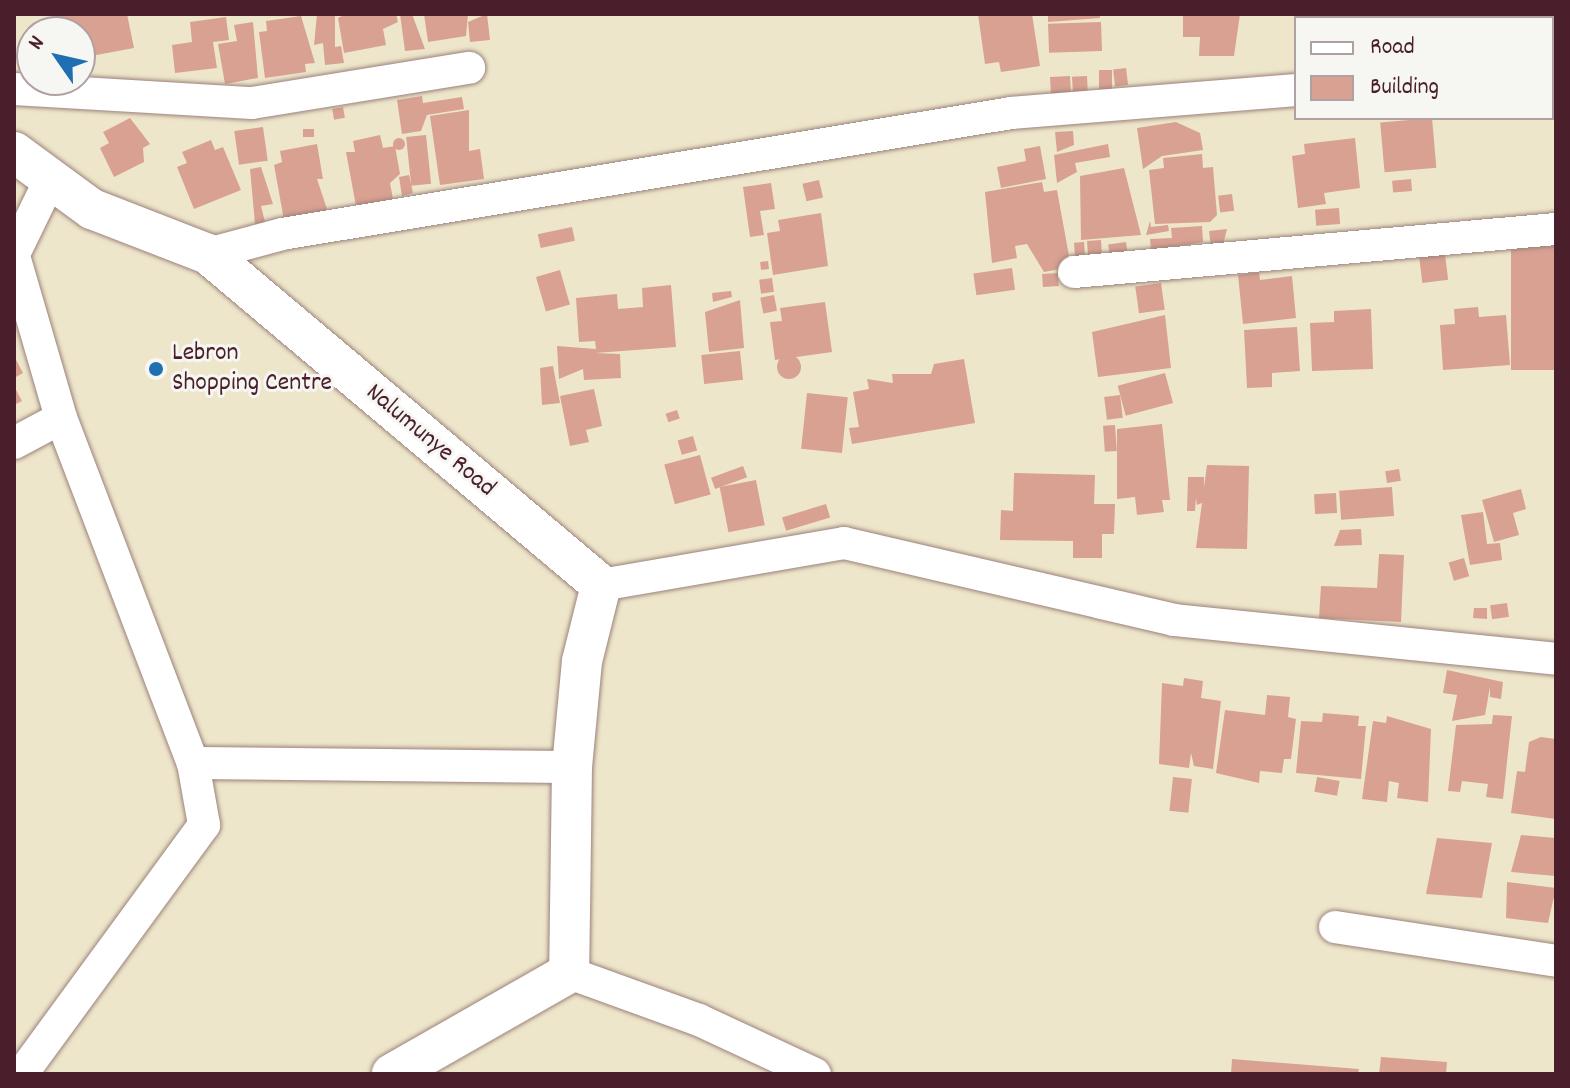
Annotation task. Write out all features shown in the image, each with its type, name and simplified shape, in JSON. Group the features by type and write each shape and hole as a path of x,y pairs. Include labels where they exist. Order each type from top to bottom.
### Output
{"street":[{"path":"14,89 252,103 469,68"},
{"path":"208,254 282,234 1011,113 1294,90"},
{"name":"Nalumunye Road","path":"14,152 49,182 133,227 208,254 601,585"},
{"path":"22,1074 198,839 204,808 193,763 61,418 14,255 49,182"},
{"path":"1074,272 1556,229"},
{"path":"14,443 61,418"},
{"path":"569,973 572,767 582,661 601,585 844,543 1174,620 1556,659"},
{"path":"193,763 572,767"},
{"path":"1335,927 1556,961"},
{"path":"392,1074 569,973 699,1020 815,1074"}],"building":[{"path":"127,14 134,48 96,55 96,16 55,16"},
{"path":"317,14 335,14 335,47 341,46 344,63 325,65 323,43 314,45"},
{"path":"346,14 396,14 398,22 383,29 386,45 344,53 338,18"},
{"path":"400,14 412,14 425,49 405,51"},
{"path":"424,14 468,14 466,36 428,42"},
{"path":"487,14 490,40 470,42 468,22"},
{"path":"978,14 1032,14 1040,66 1001,72 999,62 985,64"},
{"path":"1048,14 1100,14 1100,18 1048,22"},
{"path":"1183,14 1240,14 1234,56 1199,56 1200,37 1183,37"},
{"path":"1383,14 1439,14 1439,16"},
{"path":"301,16 315,63 305,64 306,72 265,78 259,32 267,31 266,21"},
{"path":"226,17 229,40 213,42 217,68 175,73 172,45 192,42 190,22"},
{"path":"253,22 258,78 225,84 218,44 237,41 234,25"},
{"path":"1101,22 1102,51 1049,53 1048,24"},
{"path":"1126,68 1128,85 1115,86 1113,70"},
{"path":"1099,70 1112,70 1112,89 1099,89"},
{"path":"1070,76 1071,94 1051,95 1050,77"},
{"path":"1087,76 1088,93 1073,94 1072,77"},
{"path":"422,96 423,103 462,97 464,109 427,115 421,131 402,134 397,100"},
{"path":"343,107 345,118 334,120 332,109"},
{"path":"469,110 469,151 480,149 484,179 440,185 430,116"},
{"path":"130,118 150,144 143,148 144,162 114,177 100,148 109,143 103,132"},
{"path":"1432,120 1436,168 1385,172 1380,123"},
{"path":"1176,122 1200,133 1203,150 1162,156 1143,169 1137,128"},
{"path":"263,127 268,161 239,165 234,131"},
{"path":"303,129 314,129 314,137 303,137"},
{"path":"1073,131 1074,145 1057,152 1055,132"},
{"path":"380,135 383,148 395,146 400,174 390,183 393,199 356,206 346,152 355,152 353,141"},
{"path":"426,135 431,184 411,186 406,137"},
{"path":"399,138 405,144 399,150 393,144"},
{"path":"1355,138 1360,188 1324,193 1326,204 1298,208 1292,156 1305,154 1304,144"},
{"path":"211,140 215,150 223,147 241,190 194,209 177,167 187,163 182,152"},
{"path":"317,144 323,179 317,179 328,212 284,220 274,165 282,162 280,151"},
{"path":"1108,144 1110,157 1075,163 1077,172 1057,183 1054,155"},
{"path":"1040,146 1046,179 1001,188 997,167 1026,161 1024,149"},
{"path":"1202,154 1203,168 1213,167 1217,215 1210,222 1155,224 1149,170 1164,168 1163,158"},
{"path":"261,167 273,204 261,206 265,222 255,224 250,169"},
{"path":"1124,168 1141,235 1081,240 1080,176"},
{"path":"409,175 413,193 402,196 399,177"},
{"path":"1411,179 1412,191 1393,193 1392,181"},
{"path":"819,180 823,198 806,201 802,184"},
{"path":"1042,182 1044,192 1057,190 1071,267 1044,272 1027,244 1015,246 1017,258 992,263 985,192"},
{"path":"771,183 775,209 760,211 764,235 750,237 743,187"},
{"path":"1232,194 1234,211 1220,213 1218,196"},
{"path":"1339,208 1340,224 1316,226 1315,210"},
{"path":"821,213 828,266 773,275 767,233 780,231 778,220"},
{"path":"1150,221 1151,227 1168,225 1169,231 1146,235"},
{"path":"1202,226 1203,242 1151,251 1150,239 1172,238 1171,228"},
{"path":"572,227 575,241 541,248 538,234"},
{"path":"1227,229 1223,245 1211,247 1209,231"},
{"path":"1101,240 1102,256 1088,257 1087,241"},
{"path":"1084,242 1085,257 1075,258 1074,243"},
{"path":"1126,242 1128,257 1110,259 1108,245"},
{"path":"1511,245 1556,245 1556,370 1511,370"},
{"path":"1444,246 1448,280 1422,283 1418,249"},
{"path":"768,261 769,269 761,270 760,262"},
{"path":"1012,268 1015,290 976,295 973,273"},
{"path":"560,270 570,305 546,311 536,277"},
{"path":"1259,272 1260,280 1292,276 1296,318 1243,324 1238,275"},
{"path":"1058,273 1059,286 1043,287 1042,274"},
{"path":"772,278 774,292 761,294 759,280"},
{"path":"1161,283 1165,310 1139,313 1135,287"},
{"path":"671,285 676,347 595,353 620,354 621,378 584,380 583,369 559,379 557,346 596,349 595,341 579,342 576,298 617,294 618,309 643,307 642,288"},
{"path":"731,291 732,297 713,302 712,293"},
{"path":"774,295 777,311 763,313 760,298"},
{"path":"740,300 744,348 709,352 705,312"},
{"path":"825,302 832,352 775,360 770,322 782,321 780,308"},
{"path":"1478,307 1479,317 1506,315 1510,365 1443,370 1440,325 1455,324 1454,309"},
{"path":"1371,309 1373,369 1312,371 1310,323 1334,322 1334,311"},
{"path":"1165,315 1171,368 1098,377 1092,332"},
{"path":"1297,327 1300,371 1272,373 1272,387 1247,388 1244,330"},
{"path":"740,351 743,380 704,384 701,355"},
{"path":"789,355 798,358 801,367 798,376 789,379 780,376 777,367 780,358"},
{"path":"14,356 23,373 14,378"},
{"path":"964,359 975,423 852,444 849,428 859,427 853,392 869,389 867,379 893,383 892,374 931,374 934,364"},
{"path":"553,366 560,403 542,405 540,368"},
{"path":"1165,373 1173,403 1126,416 1118,386"},
{"path":"14,386 22,401 14,405"},
{"path":"594,389 602,426 586,430 589,442 570,446 560,396"},
{"path":"807,393 848,397 842,453 801,449"},
{"path":"1120,395 1123,418 1107,420 1104,397"},
{"path":"677,410 680,419 668,422 666,414"},
{"path":"1162,424 1170,500 1162,500 1164,512 1137,515 1135,497 1117,499 1117,429"},
{"path":"1115,425 1117,451 1105,452 1103,426"},
{"path":"693,436 697,450 682,455 678,440"},
{"path":"700,455 711,495 675,504 664,465"},
{"path":"1207,465 1249,466 1247,549 1196,548"},
{"path":"743,466 747,477 715,489 711,478"},
{"path":"1399,469 1401,481 1387,483 1385,471"},
{"path":"1014,473 1095,475 1094,504 1115,504 1114,534 1102,534 1102,558 1073,558 1073,541 1000,540 1001,510 1013,511"},
{"path":"1188,477 1204,477 1204,502 1197,505 1196,498 1195,511 1187,511"},
{"path":"756,480 765,525 728,532 720,487"},
{"path":"1392,487 1394,516 1341,520 1339,491"},
{"path":"1521,489 1526,509 1513,513 1519,535 1494,542 1482,500"},
{"path":"1336,493 1337,513 1315,514 1314,494"},
{"path":"826,504 830,517 786,531 782,517"},
{"path":"1483,512 1487,544 1500,543 1502,560 1470,565 1461,515"},
{"path":"1361,529 1362,545 1334,546 1340,530"},
{"path":"1379,554 1404,555 1401,622 1319,618 1321,586 1377,588"},
{"path":"1464,558 1469,576 1454,581 1449,562"},
{"path":"1507,603 1509,617 1492,619 1490,605"},
{"path":"1474,608 1487,608 1487,619 1473,618"},
{"path":"1447,670 1503,682 1501,699 1490,697 1490,687 1485,715 1452,721 1457,695 1443,693"},
{"path":"1184,678 1203,681 1201,698 1221,701 1213,769 1194,766 1191,753 1189,768 1159,764 1162,683 1183,686"},
{"path":"1267,695 1290,697 1288,717 1296,719 1291,759 1284,759 1282,773 1260,771 1259,783 1216,773 1225,710 1265,715"},
{"path":"1323,713 1359,716 1358,726 1366,726 1361,779 1296,773 1301,721 1322,722"},
{"path":"1493,715 1512,716 1503,799 1486,797 1488,784 1462,781 1460,792 1448,791 1456,725 1492,724"},
{"path":"1387,716 1431,729 1428,802 1397,798 1399,783 1389,781 1387,802 1362,799 1373,721 1386,723"},
{"path":"1541,737 1556,739 1556,819 1511,813 1517,771 1525,772 1529,742"},
{"path":"1173,777 1192,779 1188,813 1169,811"},
{"path":"1317,777 1340,781 1337,796 1314,792"},
{"path":"1521,835 1556,838 1556,876 1511,872"},
{"path":"1437,838 1492,843 1482,898 1426,894"},
{"path":"1507,882 1556,888 1548,923 1506,918"},
{"path":"1381,1057 1447,1062 1446,1074 1379,1074"},
{"path":"1232,1059 1359,1069 1358,1074 1231,1074"}],"place":[{"name":"Lebron Shopping Centre","path":"156,369"}]}
